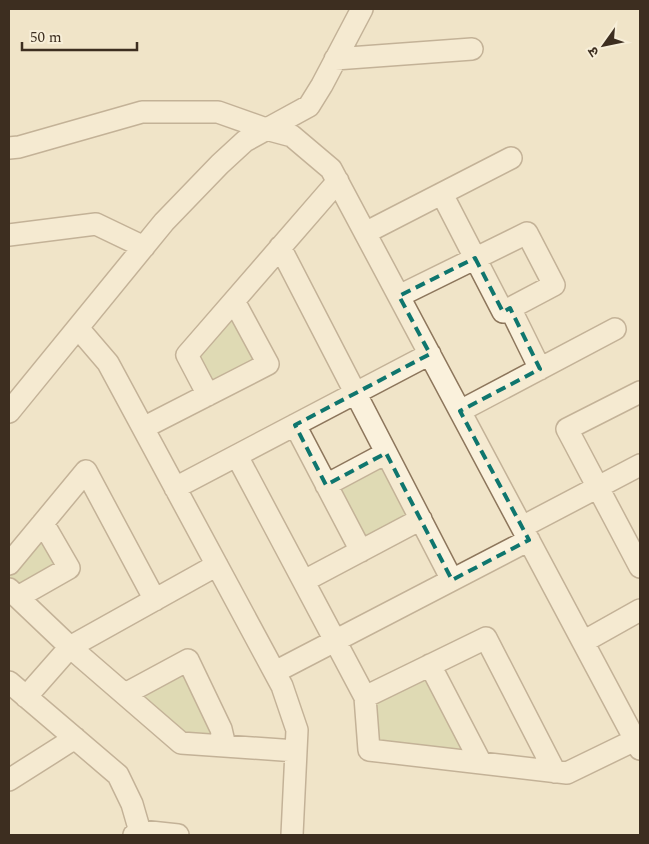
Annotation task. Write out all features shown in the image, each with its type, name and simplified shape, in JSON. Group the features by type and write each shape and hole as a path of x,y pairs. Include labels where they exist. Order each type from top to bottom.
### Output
{"street":[{"path":"12,400 78,328 164,222 220,164 245,140 309,106 362,9"},
{"path":"335,59 472,48"},
{"path":"9,148 19,147 142,112 218,112 292,136 331,169 638,744 567,773 369,750 365,697 237,456"},
{"path":"365,233 511,158"},
{"path":"208,395 187,355 338,181"},
{"path":"399,296 475,258 527,233 554,285 502,312 475,258 442,194"},
{"path":"11,237 96,224 144,247"},
{"path":"280,247 452,580"},
{"path":"143,428 268,364 234,301"},
{"path":"510,308 540,369"},
{"path":"78,328 108,363 282,686 297,730 292,835"},
{"path":"460,411 614,330"},
{"path":"175,488 430,354"},
{"path":"640,392 567,429 640,567"},
{"path":"295,425 361,551"},
{"path":"326,485 386,453"},
{"path":"275,672 452,580 598,487 640,465"},
{"path":"9,564 86,471 155,600"},
{"path":"304,581 420,519"},
{"path":"43,522 69,568 13,593 70,647 181,743 296,751"},
{"path":"26,697 70,647 217,566"},
{"path":"583,642 640,610"},
{"path":"365,697 486,638 555,772"},
{"path":"125,694 188,660 221,729 225,746"},
{"path":"430,665 481,763"},
{"path":"9,682 118,775 132,804 138,834 178,835"},
{"path":"9,780 75,738"}],"highlighted area":[{"path":"475,258 503,312 510,308 540,369 460,411 529,540 452,580 386,453 326,485 295,425 430,354 399,296"}],"green space":[{"path":"234,316 256,359 211,384 196,354"},
{"path":"384,463 411,514 361,540 335,489"},
{"path":"41,536 60,566 21,590 9,577 9,574"},
{"path":"185,669 214,737 192,737 137,693"},
{"path":"428,675 465,749 376,744 377,700"}]}
